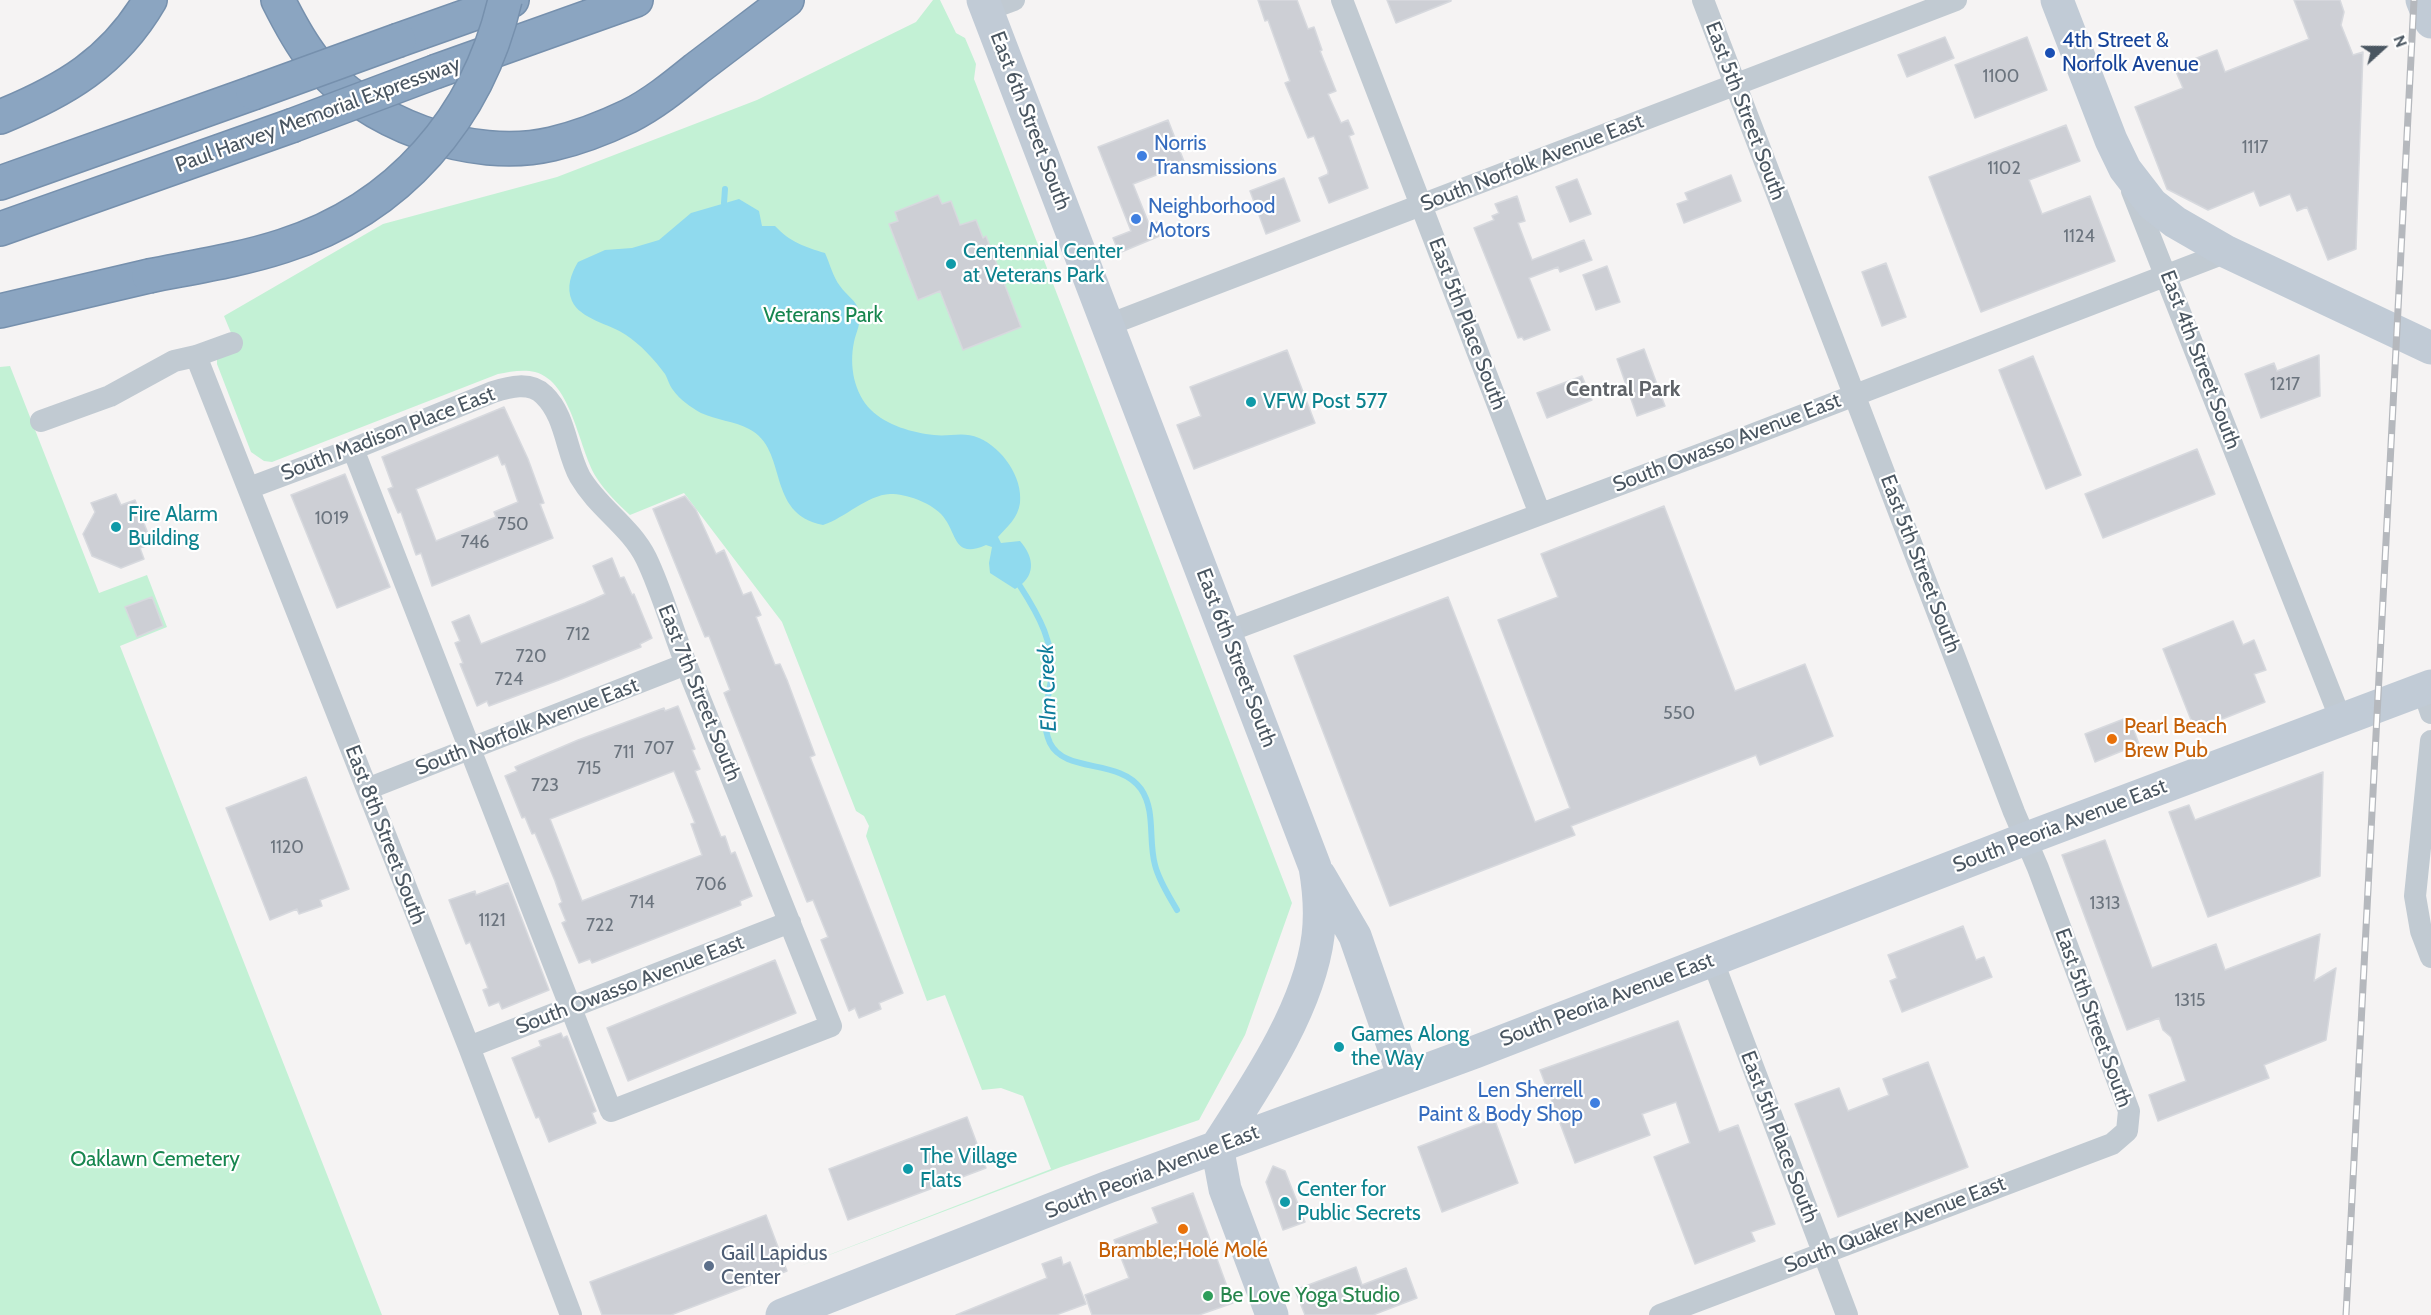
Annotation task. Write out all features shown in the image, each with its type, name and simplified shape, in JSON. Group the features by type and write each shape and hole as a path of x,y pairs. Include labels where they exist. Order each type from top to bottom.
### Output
{"highway":[{"path":"0,117 57,92 91,69 122,40 150,0"},
{"path":"278,0 298,38 314,60 339,84 374,110 426,134 457,144 512,148 550,145 600,129 631,115 670,90 787,0"},
{"path":"0,311 283,246 330,227 371,204 412,170 460,112 489,56 505,0"},
{"name":"Paul Harvey Memorial Expressway","path":"0,183 512,0"},
{"name":"Paul Harvey Memorial Expressway","path":"0,229 636,0"}],"street":[{"name":"East 5th Place South","path":"1342,0 1540,514"},
{"name":"East 5th Street South","path":"1702,0 2038,867 2129,1111 2127,1131"},
{"name":"South Norfolk Avenue East","path":"1108,325 1956,0"},
{"name":"East 4th Street South","path":"2057,0 2341,720"},
{"path":"2422,0 2431,22"},
{"name":"East 6th Street South","path":"995,3 1108,325 1315,867 1319,891 1318,935 1302,994 1262,1076 1217,1146"},
{"path":"2111,140 2125,169 2152,204 2182,227 2227,252 2431,348"},
{"name":"South Owasso Avenue East","path":"1226,632 2227,252"},
{"path":"41,421 110,396 174,361 232,343"},
{"name":"East 8th Street South","path":"196,356 469,1047 571,1315"},
{"name":"South Madison Place East","path":"249,488 493,392 509,387 528,386"},
{"name":"East 7th Street South","path":"528,386 543,393 554,408 579,475 594,499 635,538 646,560 831,1026 611,1110 571,1008"},
{"path":"353,449 571,1008"},
{"name":"South Norfolk Avenue East","path":"368,789 686,664"},
{"name":"South Peoria Avenue East","path":"782,1315 1107,1187 1404,1077 2025,838 2341,720 2428,696"},
{"path":"2431,741 2415,896 2421,931 2431,957"},
{"path":"1315,867 1355,936 1404,1077"},
{"name":"South Owasso Avenue East","path":"469,1047 790,922"},
{"name":"East 5th Place South","path":"1712,959 1846,1315"},
{"name":"South Quaker Avenue East","path":"1660,1315 2112,1144 2127,1131"},
{"path":"1217,1146 1225,1189 1272,1315"}],"green space":[{"name":"Veterans Park","path":"933,0 940,0 956,33 965,38 976,64 974,79 1292,903 1245,1035 1199,1120 1061,1167 795,1268 1051,1169 1023,1096 1001,1088 982,1090 945,995 927,1001 866,836 869,826 864,816 856,811 782,622 684,493 630,515 616,501 596,477 566,402 558,388 548,378 530,371 498,374 272,462 264,461 251,452 217,364 217,357 236,345 224,316 383,224 557,177 757,100 916,22"},
{"name":"Oaklawn Cemetery","path":"10,366 99,593 147,575 167,627 120,646 382,1315 0,1315 0,367"}],"water":[{"path":"739,199 759,211 762,226 775,226 798,243 825,253 833,275 859,311 852,360 854,379 860,396 871,410 884,420 909,430 934,435 967,435 979,438 996,449 1009,464 1018,483 1020,503 1015,518 998,537 1001,543 1020,541 1025,547 1031,560 1031,567 1027,579 1022,584 1015,589 990,573 992,547 986,545 967,549 961,547 941,514 924,502 910,497 897,494 881,495 823,525 805,519 793,508 785,495 769,451 761,438 743,426 701,413 690,406 670,386 665,374 642,348 619,331 582,312 572,301 569,291 570,281 578,262 605,250 632,248 659,240 691,213"}],"building":[{"path":"1258,0 1297,0 1308,29 1314,27 1322,50 1320,51 1336,91 1328,94 1341,123 1348,120 1354,134 1349,136 1368,188 1329,203 1319,178 1328,174 1328,171 1314,136 1308,138 1285,83 1290,81 1268,20 1265,21"},
{"path":"1387,0 1451,0 1451,1 1396,23"},
{"path":"2294,0 2340,0 2344,12 2341,25 2353,55 2363,52 2356,249 2328,260 2307,207 2297,211 2290,194 2260,206 2254,191 2208,210 2167,189 2135,107 2183,88 2174,67 2217,50 2225,72 2309,39"},
{"path":"1945,37 1954,58 1907,77 1898,55"},
{"path":"2027,37 2047,90 1975,118 1955,65"},
{"name":"Norris Transmissions","path":"1168,120 1185,164 1133,184 1149,224 1157,222 1162,235 1119,253 1113,238 1131,231 1098,147"},
{"path":"2066,125 2080,161 2029,180 2042,214 2090,196 2115,261 1981,312 1929,177"},
{"path":"1731,175 1741,201 1684,223 1677,204 1688,200 1685,193"},
{"path":"1284,178 1300,221 1266,234 1250,191"},
{"path":"1577,179 1591,214 1570,222 1556,187"},
{"name":"Centennial Center at Veterans Park","path":"938,195 942,204 951,201 960,225 976,220 983,238 986,236 1021,327 963,350 940,291 918,300 889,224 898,221 895,212"},
{"path":"1517,196 1525,221 1518,223 1532,260 1584,240 1592,260 1560,272 1558,267 1529,278 1550,330 1524,340 1522,337 1518,338 1474,228 1494,220 1492,216 1499,213 1495,204"},
{"path":"1886,263 1906,317 1882,326 1862,272"},
{"path":"1607,266 1620,302 1596,310 1583,275"},
{"path":"1644,349 1665,406 1637,416 1617,359"},
{"name":"VFW Post 577","path":"1287,350 1315,423 1194,469 1177,425 1201,416 1190,387"},
{"path":"2319,355 2320,396 2261,418 2245,374 2274,363 2277,371"},
{"path":"2033,356 2081,475 2046,489 1999,370"},
{"path":"1582,376 1592,400 1547,418 1537,393"},
{"path":"504,407 528,459 544,503 540,504 553,538 432,586 421,553 416,555 401,512 398,513 388,489 393,487 382,457","holes":["498,455 502,465 505,464 518,502 494,512 496,517 436,541 416,489"]},
{"path":"2197,449 2215,494 2103,538 2085,494"},
{"path":"345,474 390,587 337,608 291,495"},
{"name":"Fire Alarm Building","path":"116,494 121,505 135,500 152,544 140,548 144,559 121,568 92,556 83,534 95,512 91,503"},
{"path":"685,496 696,510 716,554 724,550 743,595 751,592 761,615 756,617 775,665 780,664 787,680 815,755 810,757 903,993 879,1003 881,1009 859,1018 855,1008 849,1011 821,940 828,937 813,900 807,902 724,693 730,690 709,636 705,637 653,509"},
{"path":"1664,506 1735,691 1805,664 1833,736 1760,765 1756,755 1571,826 1575,835 1390,906 1294,656 1448,597 1535,822 1570,808 1498,620 1558,597 1541,554"},
{"path":"612,558 620,578 624,577 632,595 634,594 652,638 640,644 641,647 559,680 489,706 487,701 477,706 460,664 463,663 455,643 460,641 452,622 469,615 481,644 585,603 605,594 593,566"},
{"path":"152,597 163,626 137,637 125,607"},
{"path":"2233,621 2243,645 2254,640 2266,670 2254,674 2265,702 2195,730 2163,649"},
{"path":"678,706 695,749 692,750 700,769 695,771 721,837 725,836 731,854 735,852 752,896 740,901 741,905 592,963 590,959 579,963 562,923 566,921 559,904 562,902 555,881 535,833 532,834 525,817 522,818 505,776 517,771 515,767 578,740 664,708 665,711","holes":["674,771 695,823 691,824 702,855 582,901 550,819"]},
{"name":"Pearl Beach Brew Pub","path":"2129,717 2139,744 2095,762 2085,734"},
{"path":"2323,772 2320,876 2208,917 2169,812 2189,805 2195,820"},
{"path":"306,777 349,889 320,900 322,906 299,914 297,909 270,920 226,808"},
{"path":"2105,840 2152,968 2216,944 2225,970 2320,934 2314,981 2336,968 2326,1040 2264,1065 2269,1078 2158,1121 2149,1095 2186,1081 2171,1037 2163,1030 2159,1018 2127,1030 2062,855"},
{"path":"508,883 549,990 502,1009 499,1002 489,1006 483,990 488,988 470,942 466,944 449,900 475,891 476,895"},
{"path":"1963,926 1976,960 1984,957 1992,977 1902,1012 1890,981 1897,978 1888,955"},
{"path":"775,960 796,1013 628,1081 607,1028"},
{"path":"1678,1021 1719,1132 1738,1125 1775,1224 1751,1232 1755,1241 1695,1264 1654,1157 1690,1143 1676,1102 1642,1114 1650,1135 1575,1163 1540,1070"},
{"path":"561,1033 563,1038 567,1036 596,1111 592,1113 596,1123 549,1142 539,1117 536,1118 512,1058 541,1046 539,1041"},
{"path":"1928,1062 1968,1167 1838,1217 1795,1104 1839,1088 1848,1111 1889,1095 1883,1079"},
{"name":"The Village Flats","path":"967,1117 986,1168 848,1220 829,1169"},
{"name":"Len Sherrell Paint & Body Shop","path":"1494,1118 1518,1183 1442,1212 1418,1147"},
{"name":"Center for Public Secrets","path":"1273,1166 1285,1171 1305,1222 1283,1230 1266,1182"},
{"path":"1193,1193 1233,1303 1199,1315 1092,1315 1085,1295 1129,1278 1114,1240 1158,1223 1152,1208"},
{"name":"Gail Lapidus Center","path":"766,1215 787,1271 671,1315 602,1315 590,1282"},
{"path":"1061,1257 1063,1265 1070,1262 1086,1304 1056,1315 956,1315 1047,1278 1042,1264"},
{"path":"1356,1267 1362,1285 1406,1268 1417,1298 1373,1315 1305,1315 1295,1290"}],"waterway":[{"name":"Elm Creek","path":"724,203 725,189"},
{"name":"Elm Creek","path":"1020,586 1039,619 1051,654 1051,680 1045,719 1050,743 1057,753 1067,759 1120,773 1131,779 1141,789 1149,807 1153,855 1157,871 1177,910"}],"railway":[{"path":"2346,1315 2414,0"}],"place":[{"name":"4th Street & Norfolk Avenue","path":"2050,53"},
{"name":"Norris Transmissions","path":"1142,156"},
{"name":"Neighborhood Motors","path":"1136,219"},
{"name":"Centennial Center at Veterans Park","path":"951,264"},
{"name":"VFW Post 577","path":"1251,402"},
{"name":"Fire Alarm Building","path":"116,527"},
{"name":"Pearl Beach Brew Pub","path":"2112,739"},
{"name":"Games Along the Way","path":"1339,1047"},
{"name":"Len Sherrell Paint & Body Shop","path":"1595,1103"},
{"name":"The Village Flats","path":"908,1169"},
{"name":"Center for Public Secrets","path":"1285,1202"},
{"name":"Bramble;Holé Molé","path":"1183,1229"},
{"name":"Gail Lapidus Center","path":"709,1266"},
{"name":"Be Love Yoga Studio","path":"1208,1296"}],"district":[{"name":"Central Park","path":"1623,390"}]}
